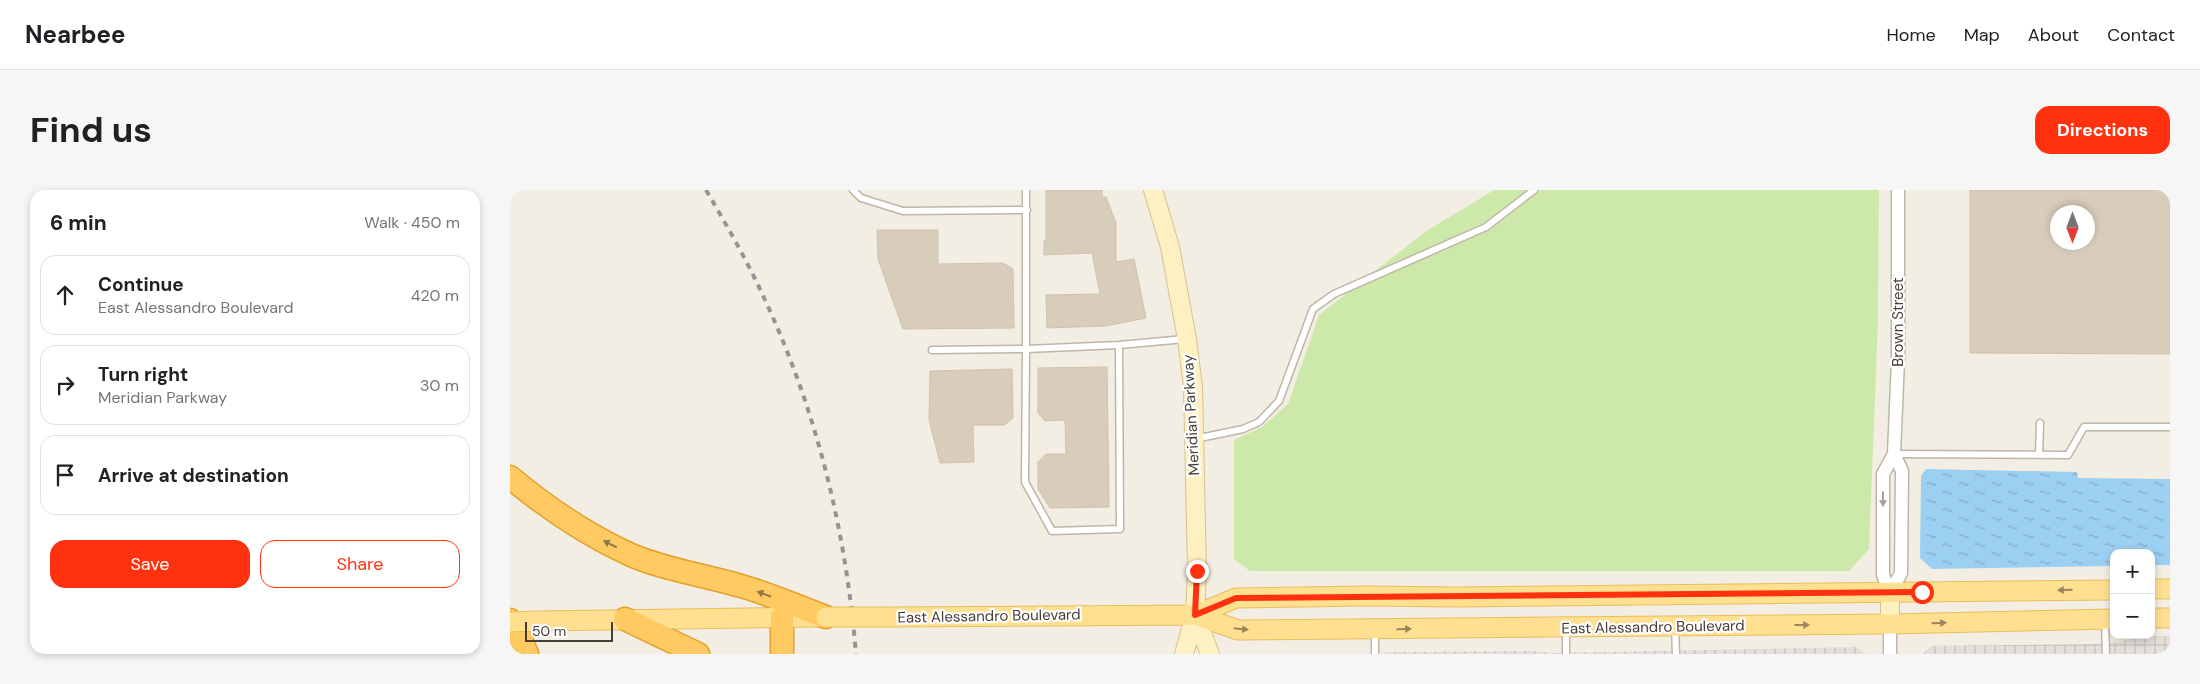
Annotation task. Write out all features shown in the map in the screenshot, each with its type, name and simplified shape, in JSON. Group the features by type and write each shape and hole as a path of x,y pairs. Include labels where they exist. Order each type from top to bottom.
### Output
{"highway":[{"path":"510,477 537,500 580,529 632,555 672,570 741,586 826,617"},
{"path":"772,618 782,654"},
{"path":"625,619 698,654"},
{"path":"510,621 527,654"}],"main road":[{"name":"Meridian Parkway","path":"1153,190 1170,247 1187,339 1193,387 1197,571 1195,615"},
{"path":"2155,589 2170,589"},
{"name":"East Alessandro Boulevard","path":"1195,615 1236,598 2110,590"},
{"name":"Brown Street","path":"1890,593 1890,624"},
{"name":"East Alessandro Boulevard","path":"510,621 1195,615 1238,630 1890,624 2110,619"},
{"path":"1184,654 1195,615"},
{"path":"1195,615 1210,654"},
{"path":"2155,618 2170,618"}],"street":[{"name":"Brown Street","path":"1890,593 1883,575 1883,474 1894,454 1898,359 1898,190"},
{"name":"Brown Street","path":"1890,593 1901,573 1902,471 1894,454"},
{"path":"1890,624 1890,654"}],"lane":[{"path":"853,190 861,198 903,211 1027,210"},
{"path":"1026,190 1025,482 1052,531 1120,529 1120,346"},
{"path":"1194,439 1243,428 1259,422 1279,401 1313,309 1334,294 1486,227 1534,190"},
{"path":"932,350 1120,346 1187,339"},
{"path":"2039,455 2040,423"},
{"path":"1894,454 2068,456 2084,427 2170,427"},
{"path":"2106,654 2110,619"},
{"path":"1675,626 1676,654"},
{"path":"1566,627 1566,654"},
{"path":"1374,629 1375,654"}],"shaded area":[{"path":"2155,636 2170,636 2170,654 1923,654 1931,646 2122,642 2128,639 2155,639"},
{"path":"1857,647 1865,654 1385,654 1385,652 1534,651 1552,653"}],"green space":[{"path":"1494,190 1879,190 1878,322 1869,549 1849,571 1250,571 1234,559 1234,440 1262,427 1288,404 1319,315 1425,232"}],"water":[{"path":"1926,469 2077,472 2078,478 2170,479 2170,565 2155,565 2155,549 2110,549 2110,566 1932,569 1920,558 1921,476"}],"building":[{"path":"1046,190 1102,190 1102,197 1106,197 1116,223 1116,262 1134,259 1146,318 1106,326 1047,328 1046,295 1100,294 1092,253 1044,255 1044,241 1046,241"},
{"path":"1970,190 2170,190 2170,354 1970,353"},
{"path":"877,230 938,230 938,264 1003,263 1013,269 1014,328 903,329 878,259"},
{"path":"1107,367 1109,507 1050,508 1038,489 1038,462 1046,454 1066,454 1065,420 1045,421 1038,413 1038,368"},
{"path":"1012,369 1013,418 1004,425 973,425 974,462 940,463 929,420 930,371"}],"railway":[{"path":"706,190 765,300 800,385 814,429 837,517 845,563 856,654"}],"route":[{"path":"1197,571 1195,615 1236,598 1922,592"}]}
